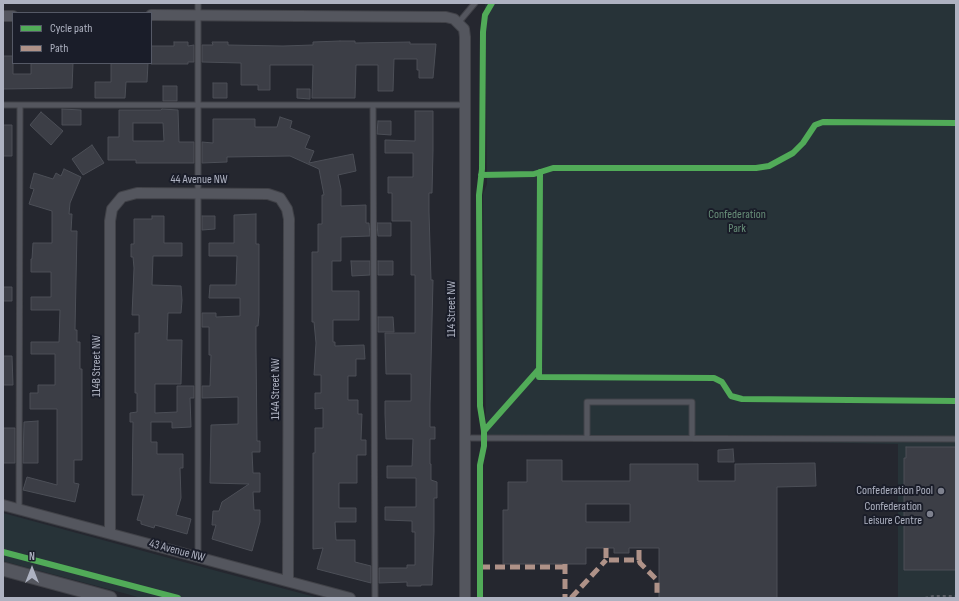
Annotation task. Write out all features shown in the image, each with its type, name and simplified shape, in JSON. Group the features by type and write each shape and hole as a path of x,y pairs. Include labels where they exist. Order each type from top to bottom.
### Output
{"street":[{"path":"152,16 446,17 459,22"},
{"name":"114 Street NW","path":"459,22 464,29 465,37 465,598"},
{"name":"44 Avenue NW","path":"118,200 127,195 137,193 198,192 263,193 280,198"},
{"name":"114A Street NW","path":"280,198 287,209 289,219 288,581"},
{"name":"114B Street NW","path":"110,533 110,221 112,209 118,200"},
{"name":"43 Avenue NW","path":"3,506 110,533 350,598"},
{"path":"3,569 110,598"}],"lane":[{"path":"198,3 198,557"},
{"path":"459,22 475,3"},
{"path":"3,105 465,106"},
{"path":"19,510 20,105"},
{"path":"373,106 375,598"},
{"path":"587,438 587,402 692,402 692,437"},
{"path":"465,438 692,437 956,439"}],"path":[{"path":"925,598 933,596 956,596"}],"green space":[{"name":"Confederation Park","path":"485,3 956,3 956,598 898,598 898,444 704,440 486,441 483,194 487,184"},
{"path":"3,513 319,598 141,598 3,561"}],"building":[{"path":"355,41 355,43 410,42 410,44 436,44 433,78 419,78 417,59 394,59 393,91 378,91 378,65 356,65 355,98 312,98 313,65 270,65 270,90 258,90 258,85 241,85 241,63 202,62 202,45 213,45 212,42 228,42 228,45 283,46 313,45 313,42"},
{"path":"174,42 188,42 188,46 194,45 194,62 188,62 188,64 152,64 152,46 174,46"},
{"path":"3,56 12,56 13,74 31,74 31,64 73,64 72,88 3,89"},
{"path":"111,64 148,64 147,82 126,82 125,98 95,98 95,82 111,82"},
{"path":"213,83 227,83 227,98 213,98"},
{"path":"163,86 177,86 177,101 163,101"},
{"path":"297,89 310,89 310,99 297,98"},
{"path":"62,109 81,110 81,125 62,125"},
{"path":"119,110 178,110 179,142 194,142 194,163 136,163 136,160 108,160 108,137 119,137","holes":["133,123 163,123 164,141 133,141"]},
{"path":"415,111 433,111 432,193 429,193 431,280 433,280 430,427 435,427 435,439 430,439 430,464 431,480 437,482 437,498 434,498 432,585 407,586 407,582 379,583 379,568 407,568 407,565 415,565 415,532 412,532 412,521 385,520 385,507 416,507 416,478 387,478 387,466 412,466 413,439 386,439 385,414 385,401 411,401 411,374 386,374 385,333 415,333 415,275 411,275 411,221 392,221 392,193 388,193 388,177 413,177 413,153 385,153 385,140 415,141"},
{"path":"41,112 63,131 51,145 30,125"},
{"path":"280,117 292,121 290,128 310,136 305,148 314,151 309,163 353,154 356,171 338,175 341,189 341,206 366,205 366,223 369,223 370,236 341,237 341,261 332,261 332,291 359,291 359,320 333,320 333,342 335,342 335,346 364,345 365,359 356,359 356,376 348,376 348,400 358,400 358,414 362,414 361,440 366,440 366,455 357,455 357,483 339,483 339,508 356,508 356,522 335,522 336,540 355,540 355,562 371,566 371,583 317,569 323,548 313,549 313,453 315,453 315,428 323,428 323,408 315,409 315,393 321,393 321,375 314,375 316,343 314,322 312,322 312,252 318,252 318,224 322,224 322,195 324,195 319,169 290,156 227,157 227,162 202,163 202,142 213,143 213,119 255,119 255,127 277,127"},
{"path":"378,121 391,121 391,135 377,134"},
{"path":"3,125 12,125 12,156 3,156"},
{"path":"92,145 104,163 83,175 72,159"},
{"path":"64,169 81,177 70,203 69,214 72,214 71,231 77,231 75,330 77,330 77,342 80,342 80,369 82,369 82,460 74,460 74,483 79,484 75,502 23,490 27,477 57,485 57,409 30,409 30,393 38,393 38,385 55,385 55,354 31,354 31,342 59,342 60,310 31,310 31,297 51,297 51,272 31,272 31,259 33,243 52,243 52,211 29,204 34,189 30,188 34,173 53,179 56,173 61,176"},
{"path":"256,214 256,244 259,244 259,315 258,326 256,326 257,441 260,441 260,452 252,452 253,473 260,473 260,492 253,492 254,510 260,510 260,522 252,551 212,539 216,525 212,525 213,511 219,511 222,502 249,484 210,483 211,425 238,424 238,397 202,398 202,386 210,386 211,355 209,355 209,327 202,327 202,313 216,313 216,317 240,316 240,298 209,298 210,285 236,285 237,256 209,256 209,243 234,243 234,215"},
{"path":"152,216 164,216 164,243 182,243 182,256 153,256 152,285 181,286 182,300 181,313 168,313 167,340 182,340 181,384 155,384 155,413 177,412 177,386 194,386 194,398 190,398 191,427 172,428 172,422 151,422 151,442 157,442 157,454 183,454 183,468 180,468 181,498 176,515 191,519 187,534 155,525 154,528 141,524 141,521 137,520 144,495 132,495 133,422 130,422 130,413 137,412 137,393 135,393 135,333 139,333 139,315 132,315 134,268 133,257 131,257 131,244 134,244 134,219 152,219"},
{"path":"202,216 215,216 215,229 202,230"},
{"path":"377,223 391,223 391,236 378,236"},
{"path":"351,261 370,261 370,275 352,276"},
{"path":"378,261 393,261 393,275 378,275"},
{"path":"3,287 12,287 12,301 3,301"},
{"path":"378,317 393,317 394,332 378,332"},
{"path":"3,356 12,356 13,385 3,385"},
{"path":"38,421 38,463 23,463 24,422"},
{"path":"3,428 15,428 15,463 3,463"},
{"name":"Confederation Leisure Centre","path":"906,447 956,447 956,570 904,570 904,458 906,458"},
{"path":"733,449 734,462 718,462 718,450"},
{"path":"527,460 562,460 562,481 630,481 630,464 698,464 698,481 735,481 735,464 815,463 816,486 777,487 777,598 659,598 659,548 629,548 629,553 614,553 614,548 586,548 586,564 503,564 503,510 508,510 508,482 527,482","holes":["586,504 630,504 630,522 586,522"]}],"marked path":[{"path":"606,548 606,560 639,560 639,548"},
{"path":"571,598 606,560"},
{"path":"639,560 640,563 657,580 657,598"},
{"path":"565,564 565,598"},
{"path":"480,567 565,567"}],"cycle path":[{"path":"480,598 480,465 484,446 484,431 480,406 479,195 482,169 483,32 485,15 492,3"},
{"path":"481,175 534,174 553,168 756,168 769,166 793,153 803,143 815,125 823,122 956,123"},
{"path":"540,172 539,377 714,378 722,382 731,396 742,399 956,401"},
{"path":"484,431 539,369"},
{"path":"3,552 178,598"}],"place":[{"name":"Confederation Pool","path":"941,491"},
{"name":"Confederation Leisure Centre","path":"930,514"}]}
